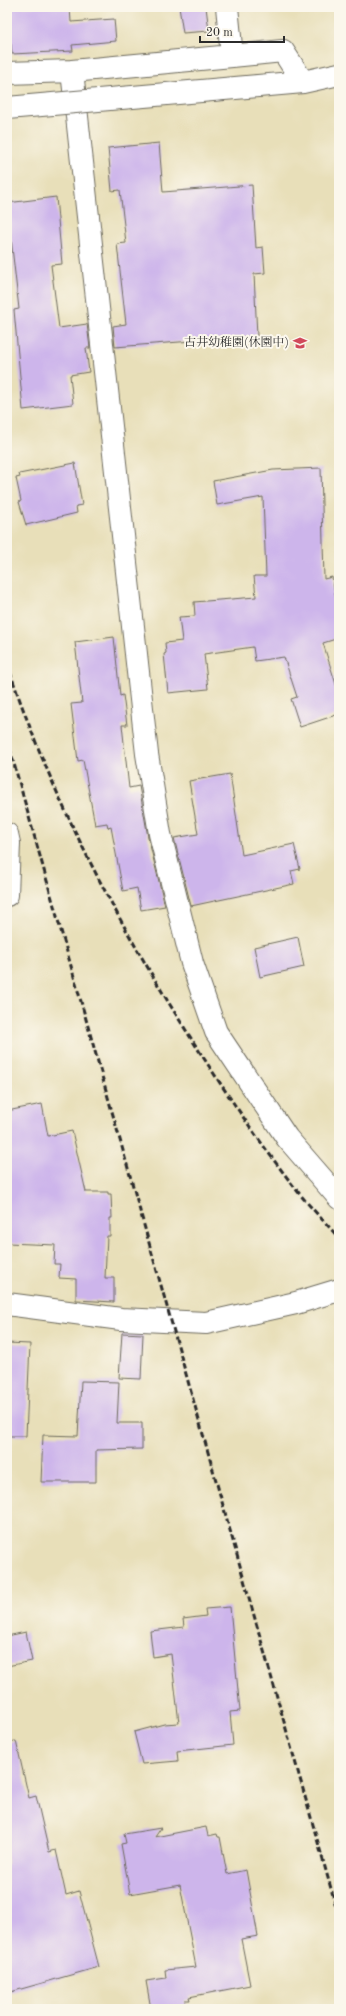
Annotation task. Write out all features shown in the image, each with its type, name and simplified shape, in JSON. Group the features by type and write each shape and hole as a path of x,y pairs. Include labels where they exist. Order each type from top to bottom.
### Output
{"street":[{"path":"228,7 232,56"},
{"path":"7,73 72,71 283,51 303,82"},
{"path":"72,71 147,754 160,834 192,963 216,1032 287,1138 339,1198"},
{"path":"7,108 303,82 339,74"},
{"path":"7,834 9,843 7,895"},
{"path":"7,1304 121,1319 206,1322 296,1303 339,1290"}],"building":[{"path":"7,7 70,7 71,22 114,19 116,41 72,45 73,51 12,54 11,44 7,44"},
{"path":"179,7 206,7 209,31 183,33"},
{"path":"159,143 163,192 252,185 256,248 263,247 265,273 254,274 257,336 115,347 113,326 126,324 117,244 126,243 120,190 112,191 108,148"},
{"path":"56,197 62,264 51,265 59,328 87,324 90,348 86,348 89,372 70,375 73,404 23,410 14,310 19,309 7,203"},
{"path":"75,463 82,505 76,506 77,513 26,525 19,502 21,501 16,478 20,477 19,474"},
{"path":"321,468 324,579 332,577 339,616 339,638 323,643 339,694 339,714 300,727 291,699 297,697 284,657 255,661 253,647 204,654 208,689 168,693 164,654 166,653 165,643 182,641 179,617 195,616 194,602 256,597 254,576 266,576 263,497 217,505 213,481 273,470"},
{"path":"114,637 120,696 123,695 127,725 122,725 129,788 139,786 148,837 165,906 141,910 137,888 123,891 111,827 108,828 107,823 95,825 83,760 78,761 71,704 82,703 75,642"},
{"path":"230,774 242,855 294,844 300,869 291,871 294,884 191,906 174,838 198,834 189,781"},
{"path":"298,937 304,967 260,977 254,947"},
{"path":"42,1104 48,1136 72,1131 86,1192 108,1192 108,1194 111,1194 112,1218 110,1218 110,1236 107,1236 105,1278 114,1278 114,1302 76,1300 76,1279 59,1278 60,1264 54,1264 55,1245 7,1243 7,1111"},
{"path":"122,1333 143,1334 141,1379 119,1378"},
{"path":"7,1343 30,1344 26,1436 7,1436"},
{"path":"81,1381 119,1382 117,1423 142,1423 142,1449 96,1450 96,1482 41,1482 43,1435 78,1436"},
{"path":"230,1607 240,1711 230,1712 233,1745 177,1751 178,1761 142,1764 134,1732 164,1724 179,1723 171,1654 153,1657 150,1631 184,1627 183,1619 206,1616 205,1609"},
{"path":"26,1632 32,1661 7,1666 7,1636"},
{"path":"16,1741 29,1798 36,1796 49,1852 56,1850 66,1895 79,1891 99,1967 7,1993 7,1742"},
{"path":"206,1827 208,1836 217,1834 218,1837 220,1837 227,1874 246,1870 258,1936 241,1939 250,1985 189,1997 190,2000 185,2000 186,2009 151,2009 146,1981 166,1978 165,1970 196,1967 180,1885 130,1894 121,1844 126,1843 124,1834 161,1828 155,1837"}],"railway":[{"path":"7,663 40,753 59,797 101,883 147,967 201,1054 246,1122 300,1194 339,1238"},
{"path":"7,739 339,1917"}],"place":[{"name":"古井幼稚園(休園中)","path":"300,343"}]}
